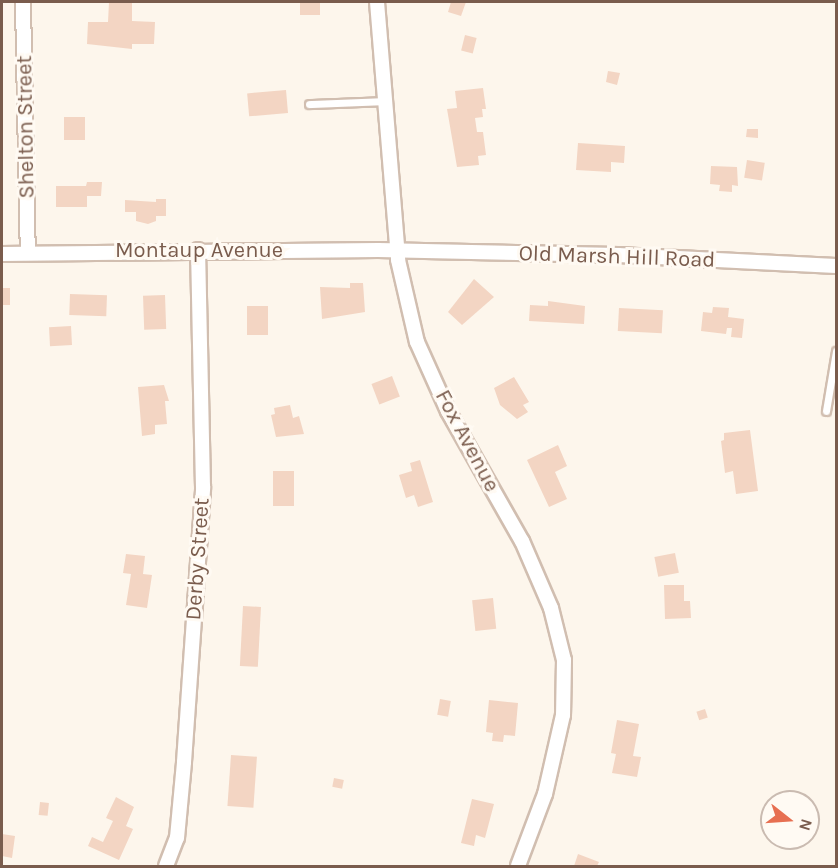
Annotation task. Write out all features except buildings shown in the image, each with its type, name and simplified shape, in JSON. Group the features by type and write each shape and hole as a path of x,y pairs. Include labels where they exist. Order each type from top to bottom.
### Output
{"street":[{"name":"Shelton Street","path":"24,2 28,253"},
{"name":"Fox Avenue","path":"377,2 383,101 397,251 417,342 448,411 522,541 551,608 564,660 563,715 545,794 518,867"},
{"name":"Montaup Avenue","path":"2,254 198,250 397,251"},
{"name":"Derby Street","path":"166,867 177,838 202,487 198,250"},
{"name":"Old Marsh Hill Road","path":"397,251 618,255 837,266"}],"lane":[{"path":"309,104 383,101"},
{"path":"826,411 837,351"}]}
